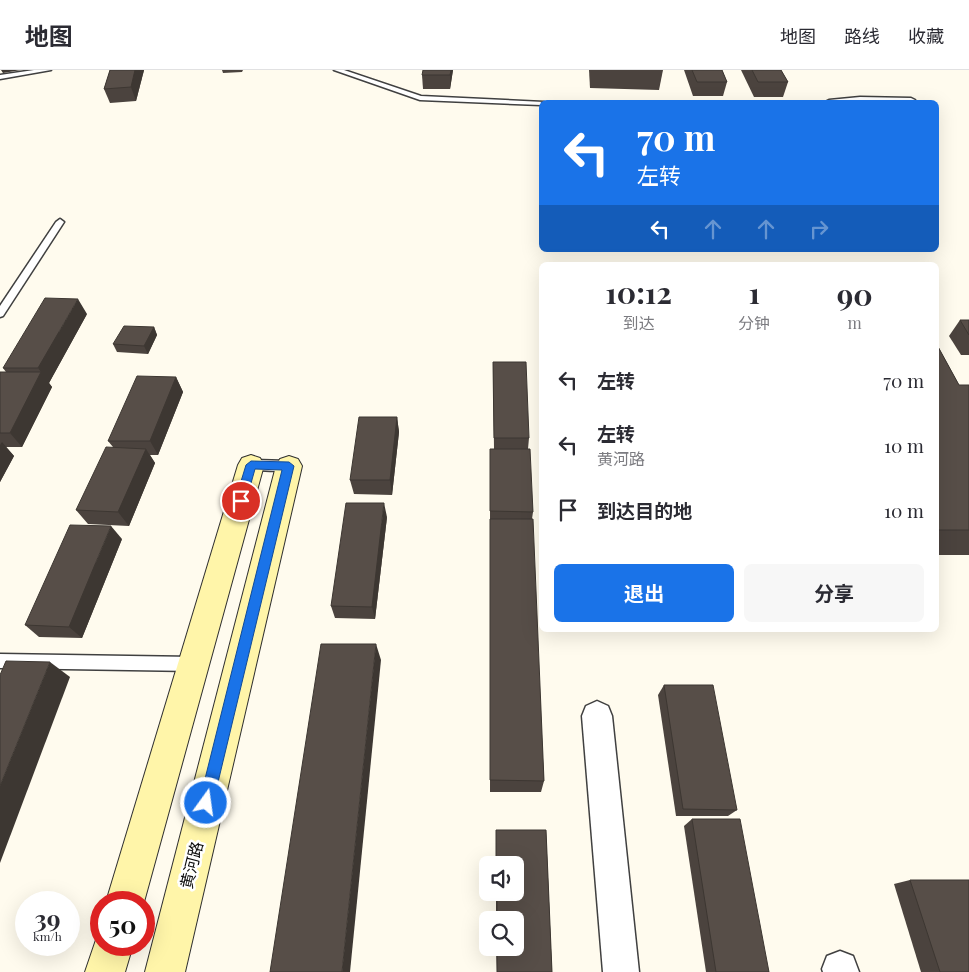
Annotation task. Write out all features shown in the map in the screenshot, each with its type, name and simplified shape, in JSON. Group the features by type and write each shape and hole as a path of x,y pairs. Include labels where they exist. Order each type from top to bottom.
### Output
{"main road":[{"path":"128,891 251,465"},
{"name":"黄河路","path":"165,972 289,466"},
{"path":"105,972 110,956"}],"street":[{"path":"597,716 621,972"}],"lane":[{"path":"0,78 48,70"},
{"path":"337,70 420,98 539,103"},
{"path":"850,100 911,100"},
{"path":"0,314 60,222"},
{"path":"251,465 289,466"},
{"path":"0,661 194,664"}],"building":[{"path":"110,70 135,70 131,87 104,89"},
{"path":"423,70 451,70 450,75 422,75"},
{"path":"692,70 722,70 727,82 697,82"},
{"path":"752,70 781,70 788,82 758,82"},
{"path":"45,298 78,299 38,368 3,368"},
{"path":"960,320 969,320 969,335"},
{"path":"124,326 154,327 144,346 113,344"},
{"path":"939,348 959,385 969,385 969,530 939,530"},
{"path":"493,362 526,362 529,438 494,438"},
{"path":"0,372 41,372 10,433 0,433"},
{"path":"137,376 176,377 150,441 108,441"},
{"path":"359,417 397,417 390,480 350,480"},
{"path":"106,447 146,449 118,512 76,510"},
{"path":"490,449 530,449 533,512 490,511"},
{"path":"346,503 384,503 372,607 331,606"},
{"path":"490,519 533,519 544,781 490,780"},
{"path":"70,525 111,526 69,627 25,625"},
{"path":"321,644 376,644 342,972 270,972"},
{"path":"6,661 50,662 0,786 0,675"},
{"path":"664,685 713,685 737,810 683,809"},
{"path":"692,819 740,819 769,972 716,972"},
{"path":"496,830 546,830 552,972 497,972 497,956 524,956 524,911 497,911 497,901 524,901 524,856 496,856"},
{"path":"910,880 969,880 969,972 940,972"}],"route":[{"path":"206,803 289,466 251,465 241,501"}]}
